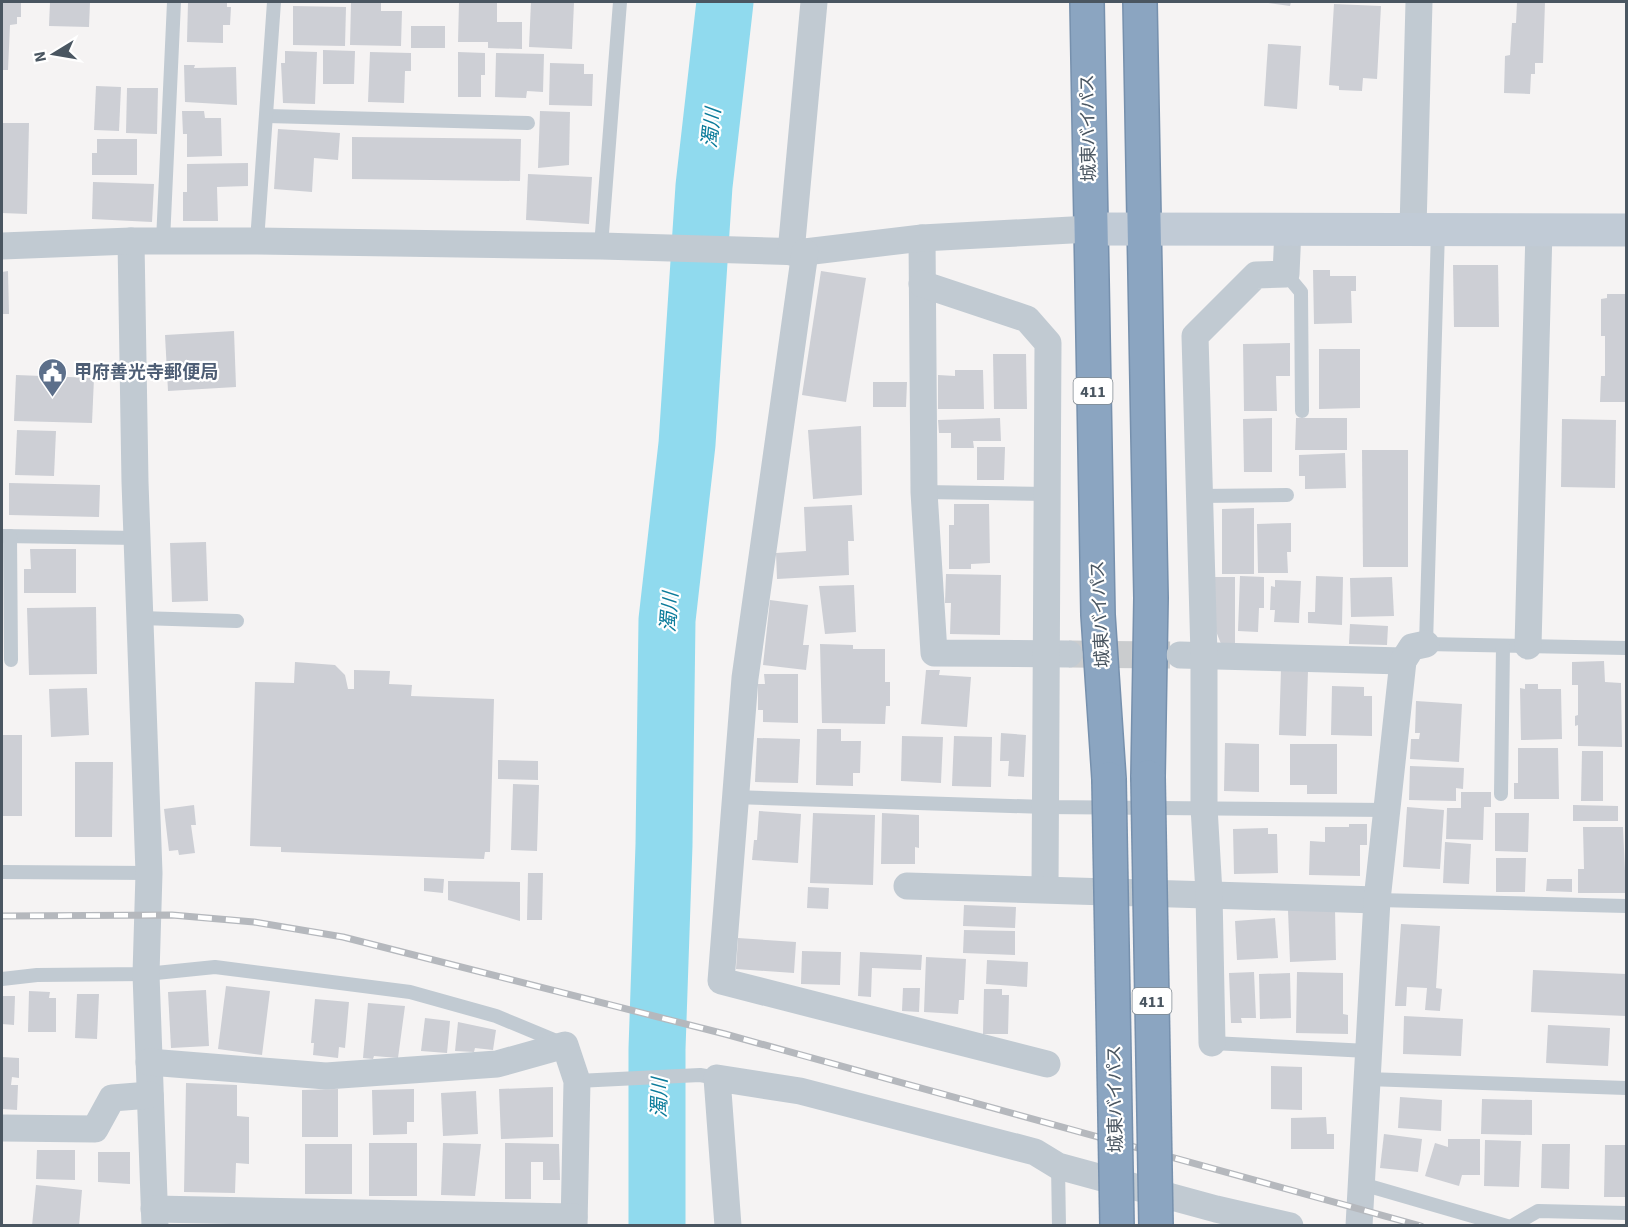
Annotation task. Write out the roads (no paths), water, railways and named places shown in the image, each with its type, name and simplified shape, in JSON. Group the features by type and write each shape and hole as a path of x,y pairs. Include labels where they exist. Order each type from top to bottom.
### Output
{"highway":[{"name":"城東バイパス","path":"1087,2 1098,615 1109,779 1117,1226"},
{"name":"411","path":"1140,2 1151,598 1148,777 1156,1226"}],"street":[{"path":"814,2 745,678 721,981 1047,1064"},
{"path":"1419,2 1426,229"},
{"path":"2,246 131,241 258,241 601,246 789,252 922,238 1090,229 1626,230"},
{"path":"1212,1043 1209,893 1192,655 1199,496 1195,336 1257,275 1286,274 1288,229"},
{"path":"1515,646 1539,230"},
{"path":"922,238 924,492 934,653 1057,654"},
{"path":"131,241 149,873 146,974 154,1217 574,1221 583,1081 565,1045 497,1064 326,1076 149,1062"},
{"path":"922,284 1027,319 1048,343 1047,494 1057,654 1045,807 1045,889"},
{"path":"1359,1226 1377,900 1403,661 1412,647 1426,644"},
{"path":"1192,655 1403,661"},
{"path":"907,886 1209,893 1377,900"},
{"path":"728,1226 709,1076 800,1091 1035,1152 1058,1166 1216,1217 1290,1226"},
{"path":"2,1128 95,1129 112,1098 150,1095"}],"lane":[{"path":"163,241 174,2"},
{"path":"258,241 274,2"},
{"path":"601,246 620,2"},
{"path":"267,116 528,123"},
{"path":"1426,229 1426,644 1626,648"},
{"path":"1286,274 1301,292 1302,411"},
{"path":"924,492 1047,494"},
{"path":"1199,496 1287,495"},
{"path":"11,660 6,536 138,538"},
{"path":"140,618 237,621"},
{"path":"1501,794 1515,646"},
{"path":"734,797 1045,807 1387,810"},
{"path":"2,872 149,873"},
{"path":"1377,900 1626,906"},
{"path":"2,979 38,975 146,974 215,967 410,992 496,1016 565,1045"},
{"path":"1212,1043 1368,1051"},
{"path":"583,1081 709,1076"},
{"path":"1367,1079 1626,1088"},
{"path":"1058,1166 1059,1226"},
{"path":"1362,1184 1507,1226"},
{"path":"1512,1226 1538,1211 1626,1213"}],"waterway":[{"name":"濁川","path":"657,1226 657,1049 664,845 667,620 687,444 704,186 725,2"}],"tunnel":[{"path":"1069,654 1170,655"}],"railway":[{"path":"2,916 172,915 254,922 343,937 725,1034 1421,1226"}],"place":[{"name":"甲府善光寺郵便局","path":"53,398"}]}
